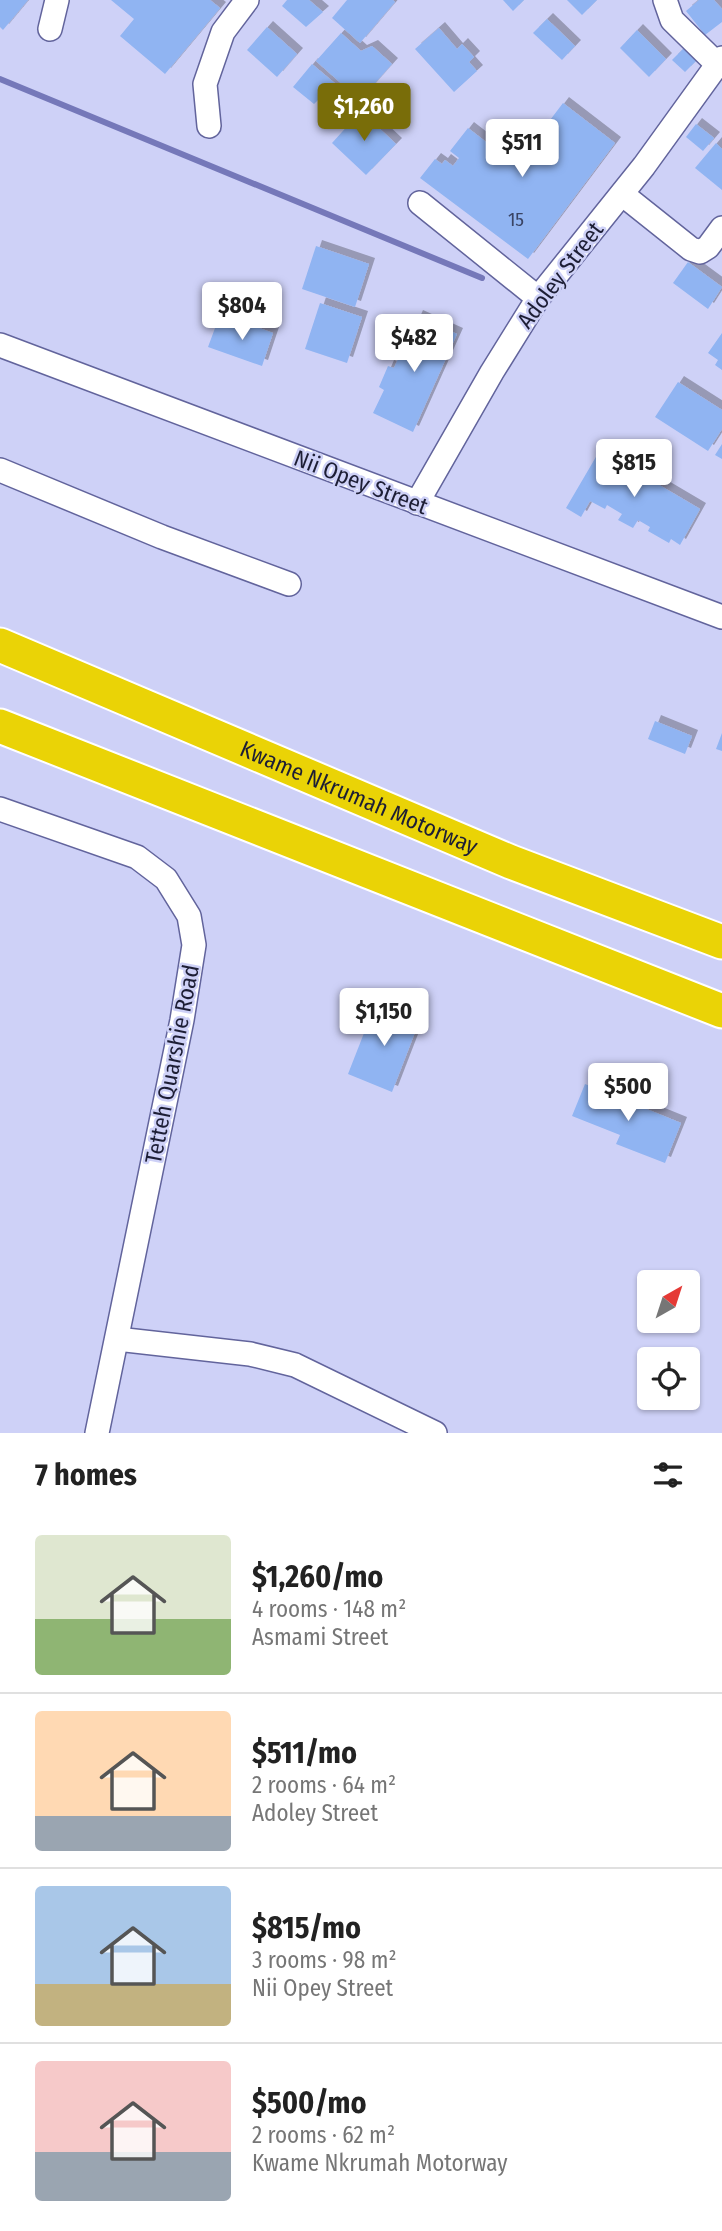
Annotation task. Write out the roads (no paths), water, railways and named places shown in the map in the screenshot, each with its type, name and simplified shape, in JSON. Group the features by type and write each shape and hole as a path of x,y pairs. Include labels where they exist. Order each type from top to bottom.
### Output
{"highway":[{"name":"Kwame Nkrumah Motorway","path":"0,645 510,862 722,942"},
{"path":"0,726 722,1011"}],"street":[{"path":"50,29 57,0"},
{"path":"209,126 205,84 223,32 247,0"},
{"path":"665,0 672,20 720,61"},
{"name":"Adoley Street","path":"417,503 538,298 622,194 720,61"},
{"path":"622,194 691,249 700,252 708,247 722,228"},
{"path":"420,204 538,298"},
{"name":"Nii Opey Street","path":"0,345 722,617"},
{"path":"0,470 162,537 289,584"},
{"name":"Tetteh Quarshie Road","path":"0,809 137,856 166,879 189,916 194,945 183,1020 97,1433"},
{"path":"117,1339 250,1354 295,1366 435,1433"}],"waterway":[{"path":"0,79 482,278"}]}
